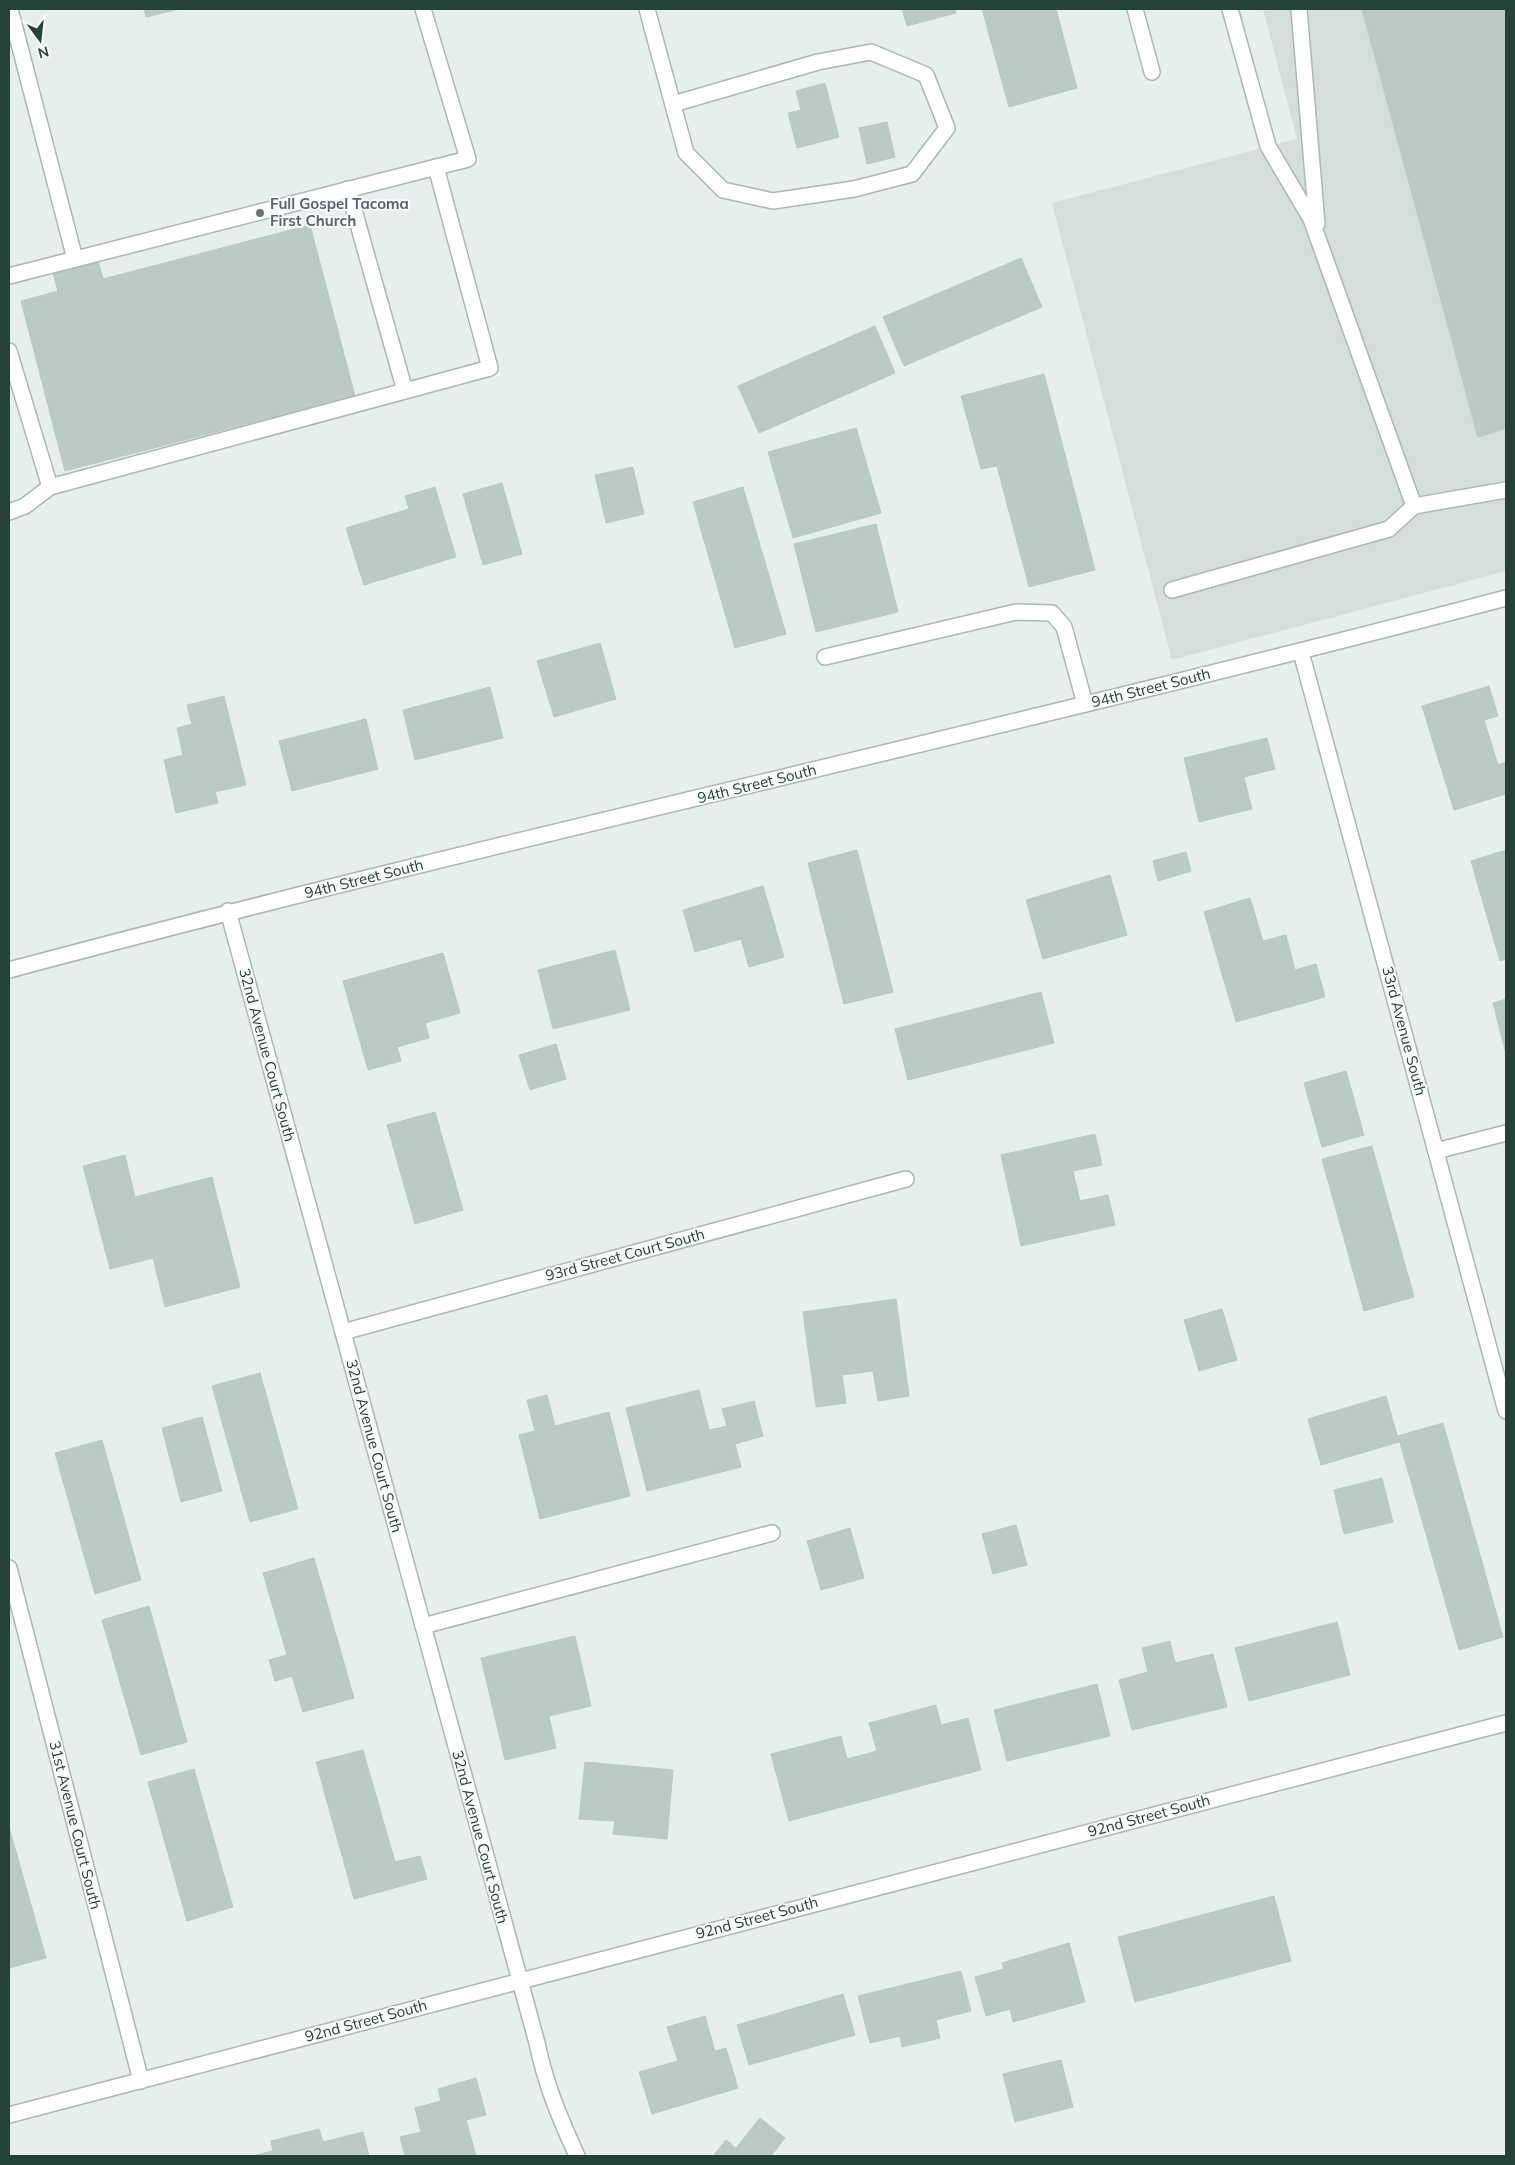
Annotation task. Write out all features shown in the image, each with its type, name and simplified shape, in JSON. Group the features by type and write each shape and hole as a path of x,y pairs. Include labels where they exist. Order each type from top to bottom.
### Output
{"street":[{"path":"10,9 76,259"},
{"path":"9,276 468,159 423,9"},
{"path":"647,9 686,153 722,190 773,201 854,188 912,174 946,128 926,75 871,52 818,62 673,104"},
{"path":"1135,9 1152,72"},
{"path":"1230,9 1268,146 1311,219 1318,236 1414,506"},
{"path":"1299,9 1318,236"},
{"path":"9,512 25,506 50,487 490,368 436,167"},
{"path":"348,190 405,391"},
{"path":"9,351 50,487"},
{"path":"1172,590 1389,529 1414,506 1506,490"},
{"name":"94th Street South","path":"9,970 228,911 1301,652 1506,598"},
{"path":"825,657 1016,612 1052,613 1064,627 1085,704"},
{"name":"33rd Avenue South","path":"1301,652 1506,1410"},
{"name":"32nd Avenue Court South","path":"228,911 552,2103 577,2156"},
{"path":"1436,1152 1506,1133"},
{"name":"93rd Street Court South","path":"343,1332 906,1179"},
{"path":"423,1626 772,1533"},
{"name":"31st Avenue Court South","path":"9,1568 141,2081"},
{"name":"92nd Street South","path":"9,2115 1506,1723"}],"shaded area":[{"path":"1263,9 1506,9 1506,571 1172,660 1052,203 1297,139"}],"building":[{"path":"144,9 179,9 146,17"},
{"path":"902,9 955,9 956,13 907,26"},
{"path":"982,9 1056,9 1077,88 1009,107"},
{"path":"1362,9 1506,9 1506,428 1478,437"},
{"path":"825,83 839,137 797,148 788,113 801,110 796,91"},
{"path":"887,122 895,157 867,164 859,128"},
{"path":"310,225 355,396 65,471 21,301 58,291 53,273 98,261 103,279"},
{"path":"1021,258 1042,307 904,366 883,317"},
{"path":"875,326 895,373 759,433 738,386"},
{"path":"1044,374 1095,570 1029,587 997,466 981,469 961,396"},
{"path":"856,428 881,513 793,538 768,452"},
{"path":"633,467 644,514 606,523 595,475"},
{"path":"502,483 522,554 483,565 463,494"},
{"path":"435,487 456,557 364,585 346,528 409,509 405,496"},
{"path":"743,487 786,634 735,648 693,502"},
{"path":"876,524 898,612 816,632 794,544"},
{"path":"600,643 616,699 554,717 537,661"},
{"path":"1489,686 1498,716 1484,720 1498,765 1506,762 1506,794 1454,810 1422,706"},
{"path":"490,687 503,738 415,760 403,710"},
{"path":"224,696 246,785 215,792 218,803 176,813 164,760 183,755 177,728 192,724 187,705"},
{"path":"366,719 378,769 292,791 279,741"},
{"path":"1267,738 1275,769 1244,777 1252,809 1199,822 1184,758"},
{"path":"857,850 893,992 844,1004 808,863"},
{"path":"1506,850 1506,959 1500,961 1471,861"},
{"path":"1186,852 1191,871 1158,881 1153,861"},
{"path":"1110,875 1127,935 1043,959 1026,900"},
{"path":"763,886 784,957 749,967 741,939 695,952 683,910"},
{"path":"1250,898 1263,941 1286,935 1295,970 1316,964 1325,997 1236,1022 1204,912"},
{"path":"615,950 630,1010 553,1029 538,970"},
{"path":"443,953 460,1013 425,1023 429,1038 397,1047 401,1061 368,1070 343,981"},
{"path":"1041,992 1054,1043 908,1080 895,1029"},
{"path":"1506,999 1506,1054 1493,1003"},
{"path":"556,1044 566,1079 530,1090 519,1055"},
{"path":"1346,1071 1364,1135 1322,1147 1304,1083"},
{"path":"435,1112 463,1210 415,1224 387,1125"},
{"path":"1095,1134 1102,1165 1073,1171 1080,1201 1108,1195 1115,1225 1021,1246 1001,1155"},
{"path":"1372,1146 1414,1297 1364,1311 1322,1159"},
{"path":"125,1155 135,1197 212,1177 240,1287 165,1307 153,1258 110,1269 83,1166"},
{"path":"896,1299 909,1396 878,1401 873,1371 842,1375 846,1403 816,1407 803,1312"},
{"path":"1222,1309 1237,1360 1199,1371 1184,1320"},
{"path":"260,1373 298,1509 250,1522 212,1386"},
{"path":"699,1390 709,1430 727,1426 722,1409 754,1401 763,1436 735,1444 741,1467 647,1491 626,1408"},
{"path":"547,1395 555,1426 609,1412 630,1496 540,1519 519,1435 535,1431 527,1400"},
{"path":"1386,1396 1399,1442 1321,1465 1308,1419"},
{"path":"202,1417 222,1491 181,1502 162,1428"},
{"path":"1443,1423 1503,1637 1459,1650 1398,1436"},
{"path":"102,1440 141,1580 95,1594 55,1453"},
{"path":"1382,1478 1393,1522 1344,1534 1334,1490"},
{"path":"1016,1525 1027,1565 993,1574 982,1534"},
{"path":"850,1528 864,1578 821,1590 807,1541"},
{"path":"314,1558 354,1698 303,1712 292,1676 275,1681 269,1660 287,1655 263,1573"},
{"path":"149,1606 187,1742 141,1755 102,1620"},
{"path":"1337,1622 1350,1675 1249,1701 1235,1648"},
{"path":"575,1636 591,1706 549,1716 556,1748 505,1760 481,1658"},
{"path":"1170,1641 1175,1663 1213,1654 1227,1707 1132,1730 1119,1680 1148,1672 1142,1648"},
{"path":"1097,1684 1110,1736 1007,1761 994,1710"},
{"path":"936,1705 941,1725 968,1718 981,1770 789,1821 771,1754 841,1736 847,1759 877,1751 869,1723"},
{"path":"363,1750 395,1862 420,1856 427,1879 354,1899 316,1762"},
{"path":"585,1762 673,1770 667,1839 613,1834 615,1821 579,1819"},
{"path":"194,1769 233,1907 187,1921 148,1782"},
{"path":"9,1827 46,1958 9,1968"},
{"path":"1274,1896 1291,1961 1135,2002 1118,1937"},
{"path":"1069,1943 1085,2002 1013,2022 1010,2009 986,2016 975,1977 1004,1969 1002,1963"},
{"path":"961,1971 971,2011 936,2020 940,2038 902,2047 900,2036 870,2043 858,1996"},
{"path":"843,1994 855,2035 749,2065 737,2025"},
{"path":"705,2016 715,2051 726,2048 738,2088 652,2114 639,2072 678,2061 667,2027"},
{"path":"1061,2060 1073,2107 1015,2122 1003,2074"},
{"path":"476,2078 486,2115 466,2120 476,2156 405,2156 400,2137 421,2132 415,2108 441,2101 438,2089"},
{"path":"760,2118 785,2138 771,2156 713,2156 726,2140 736,2148"},
{"path":"319,2129 323,2142 363,2132 369,2156 252,2156 273,2151 271,2141"}],"place":[{"name":"Full Gospel Tacoma First Church","path":"260,213"}]}
